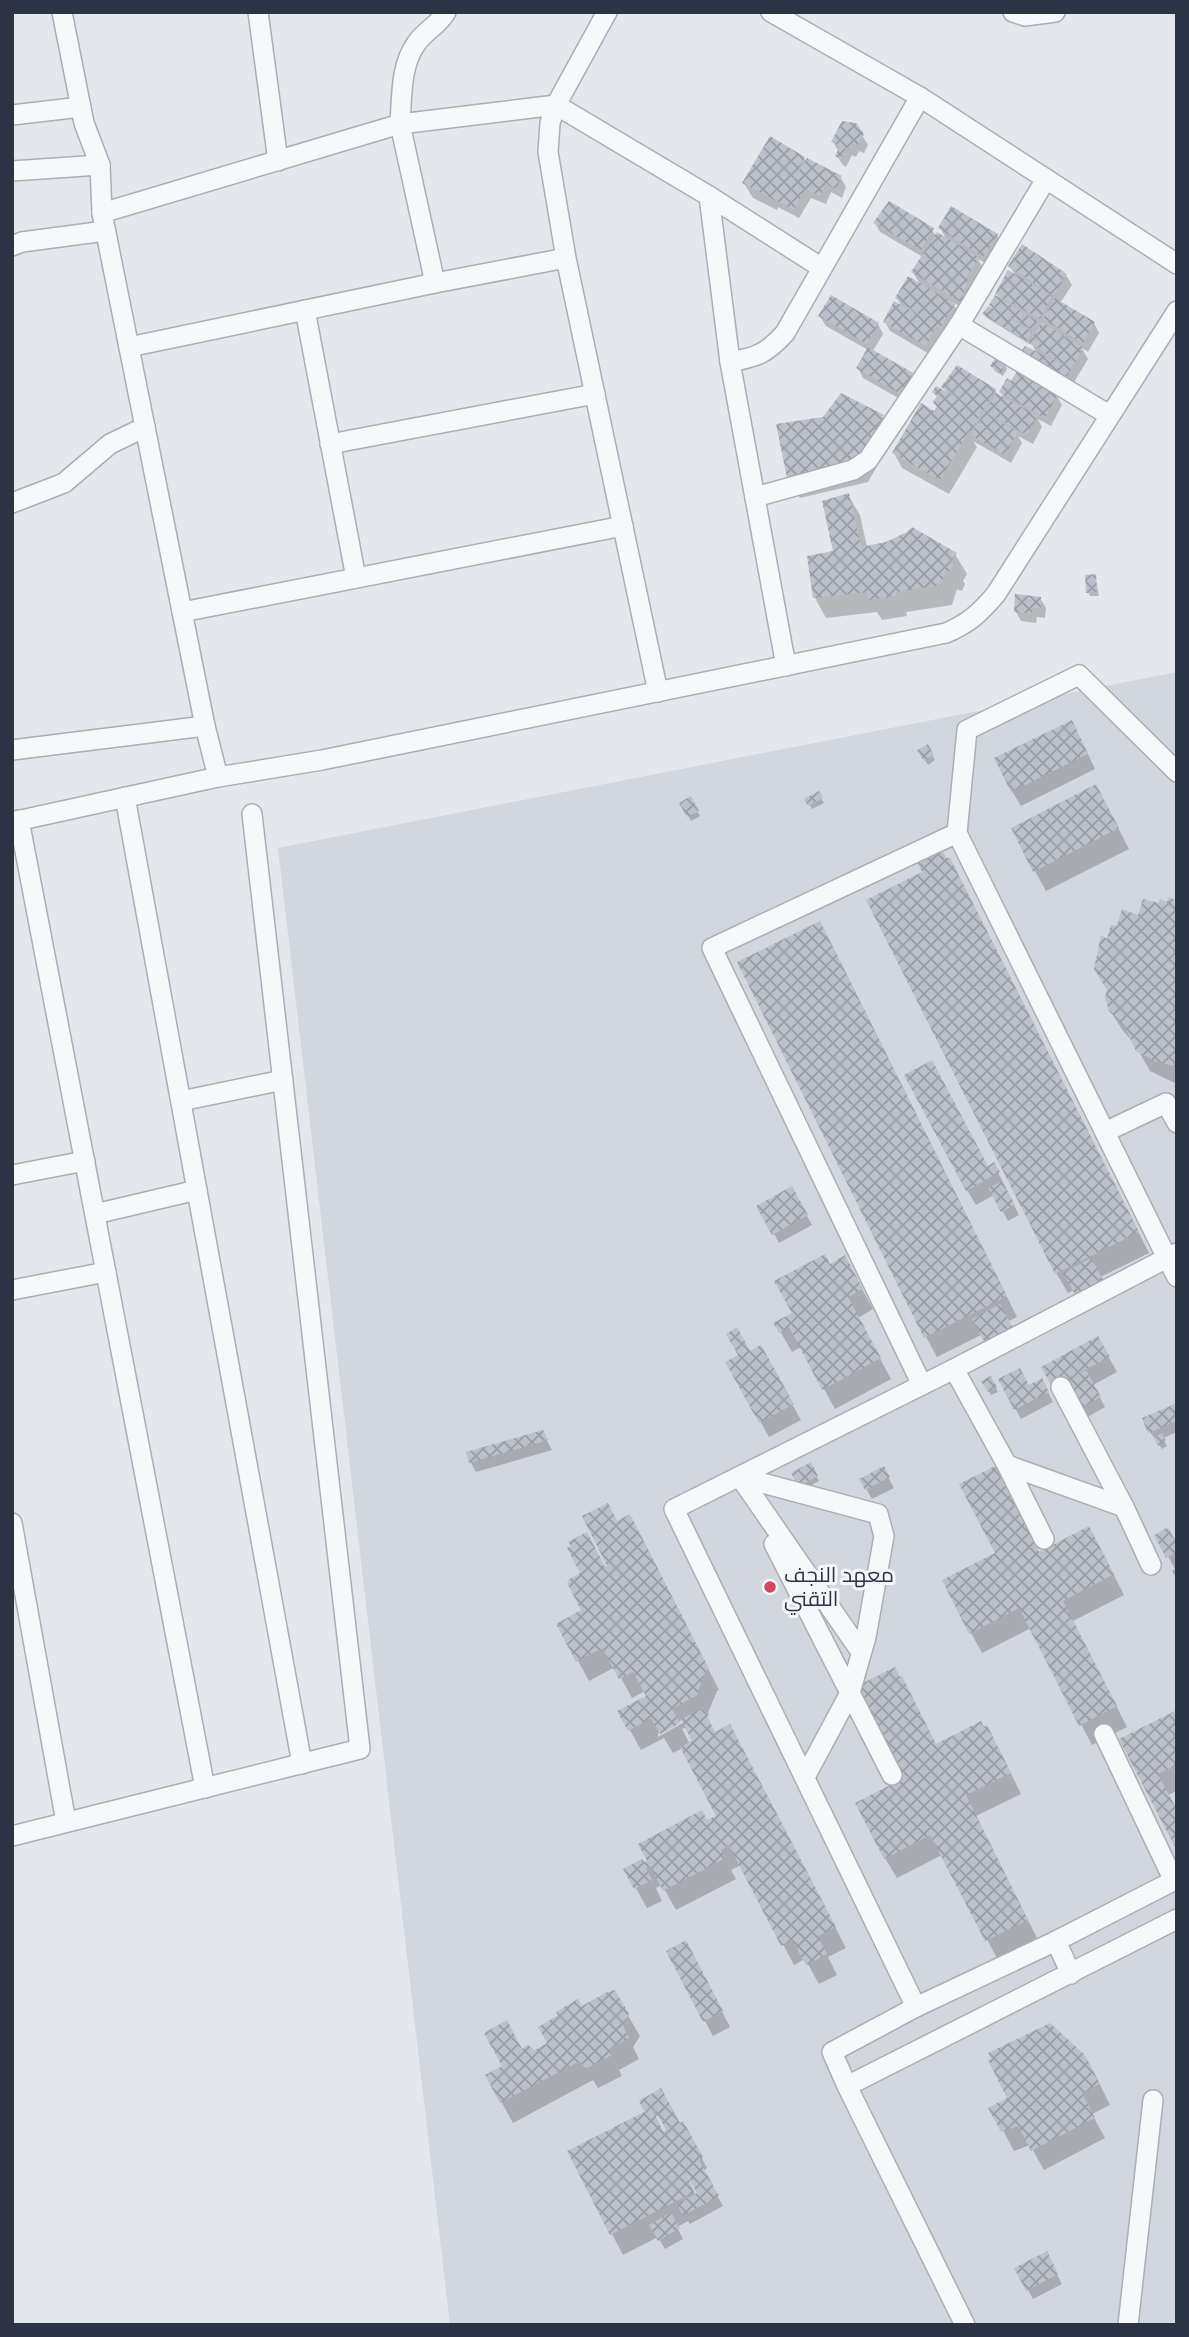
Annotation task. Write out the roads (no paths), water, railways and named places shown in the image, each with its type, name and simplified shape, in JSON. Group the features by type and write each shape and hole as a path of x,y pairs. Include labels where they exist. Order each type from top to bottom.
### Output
{"street":[{"path":"62,12 84,123 100,165 104,222 205,726 218,777"},
{"path":"258,12 278,160"},
{"path":"422,12 443,17"},
{"path":"607,12 556,105 550,123 548,152 566,258 658,692"},
{"path":"771,12 920,97 1177,264"},
{"path":"1013,12 1025,16 1055,12"},
{"path":"435,283 400,124 404,77 409,56 416,43 443,17"},
{"path":"730,362 765,353 785,333 920,97"},
{"path":"12,246 104,222 278,160 400,124 556,105 709,196 822,268"},
{"path":"12,115 81,107"},
{"path":"12,171 100,165"},
{"path":"755,496 861,466 868,460 959,325 1046,179"},
{"path":"709,196 730,362 786,666"},
{"path":"129,347 566,258"},
{"path":"305,310 356,578"},
{"path":"205,1788 85,1161 16,821 218,777 322,760 786,666 946,633 961,627 976,616 996,594 1177,311"},
{"path":"959,325 1109,415"},
{"path":"330,444 595,394"},
{"path":"12,503 64,483 110,444 145,427"},
{"path":"182,612 623,526"},
{"path":"1177,772 1079,675 967,730 957,833 1105,1132 1172,1256 1177,1277"},
{"path":"12,750 205,726"},
{"path":"125,797 302,1764"},
{"path":"12,1836 360,1749 252,814"},
{"path":"922,1385 712,948 957,833"},
{"path":"181,1101 283,1080"},
{"path":"1105,1132 1166,1103 1177,1124"},
{"path":"12,1175 85,1161"},
{"path":"95,1214 197,1190"},
{"path":"916,2007 674,1509 1172,1256"},
{"path":"12,1290 106,1272"},
{"path":"954,1369 1044,1539"},
{"path":"1061,1387 1151,1565"},
{"path":"1007,1465 1124,1507"},
{"path":"740,1477 878,1514 884,1536 850,1693 804,1777"},
{"path":"740,1477 861,1652"},
{"path":"740,1477 892,1775"},
{"path":"12,1523 66,1822"},
{"path":"965,2325 832,2052 916,2007 1056,1941 1175,1880 1104,1734"},
{"path":"847,2087 1177,1919"},
{"path":"1056,1941 1071,1975"},
{"path":"1128,2325 1153,2100"}],"place":[{"name":"معهد النجف التقني","path":"770,1587"}]}
